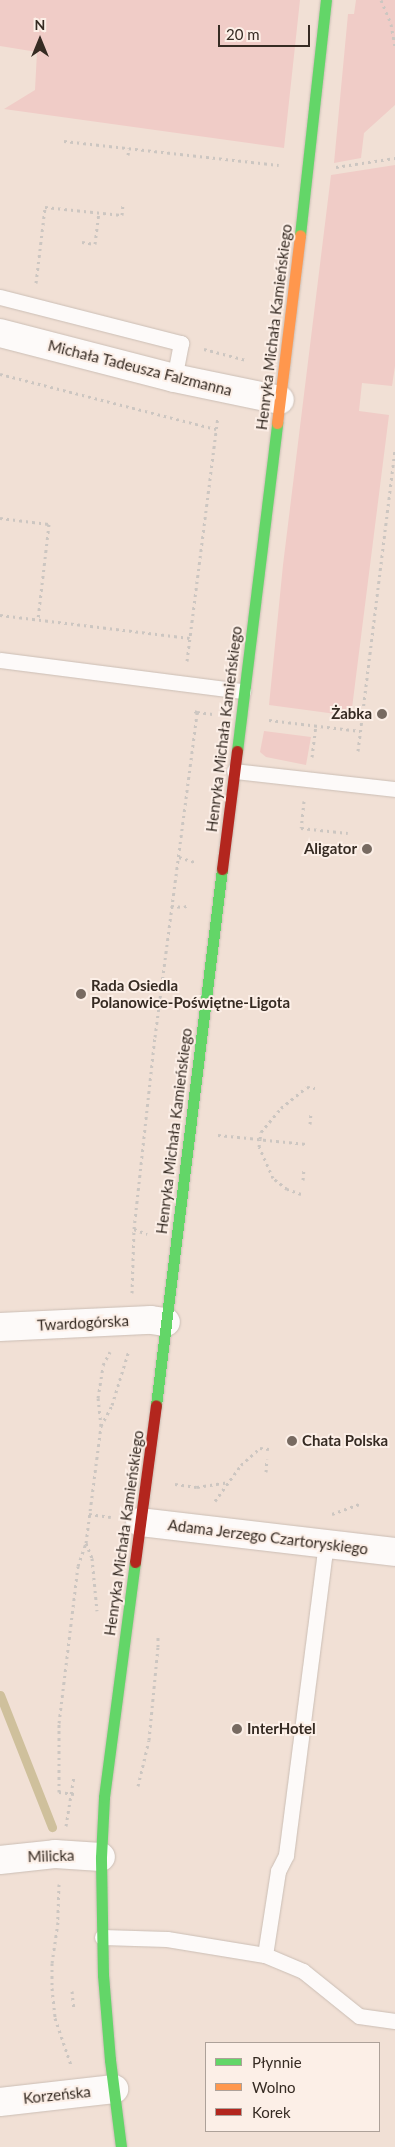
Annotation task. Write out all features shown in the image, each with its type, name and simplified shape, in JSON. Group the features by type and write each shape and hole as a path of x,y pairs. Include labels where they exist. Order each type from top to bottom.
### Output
{"street":[{"name":"Henryka Michała Kamieńskiego","path":"121,2147 106,2012 102,1936 101,1857 104,1797 166,1322 280,400 326,0"},
{"name":"Michała Tadeusza Falzmanna","path":"0,333 174,378 280,400"},
{"name":"Twardogórska","path":"0,1327 134,1308 166,1322"},
{"name":"Adama Jerzego Czartoryskiego","path":"140,1522 395,1552"},
{"name":"Milicka","path":"0,1860 55,1854 101,1857"},
{"name":"Korzeńska","path":"0,2102 114,2089"}],"lane":[{"path":"0,298 181,344 174,378"},
{"path":"0,660 243,691"},
{"path":"234,771 395,789"},
{"path":"266,1955 278,1871 286,1855 326,1544"},
{"path":"102,1936 167,1939 266,1955 303,1971 358,2016 395,2021"}],"path":[{"path":"380,0 391,24 395,47"},
{"path":"64,141 261,163"},
{"path":"128,155 129,148"},
{"path":"326,169 395,158"},
{"path":"33,306 44,207 122,215 123,204"},
{"path":"82,242 95,244 98,212"},
{"path":"181,344 255,362"},
{"path":"0,374 216,429"},
{"path":"186,668 221,389"},
{"path":"358,751 395,450"},
{"path":"0,518 49,524 38,619"},
{"path":"0,615 190,638"},
{"path":"100,1426 112,1405 123,1375 134,1308 134,1229 155,1037 197,712 183,706"},
{"path":"259,719 360,731"},
{"path":"309,780 316,726"},
{"path":"304,796 301,828 348,833"},
{"path":"301,1194 287,1189 273,1178 259,1147 260,1139 261,1132 281,1108 308,1087 315,1088"},
{"path":"310,1124 311,1112"},
{"path":"216,1135 308,1144"},
{"path":"303,1180 304,1169"},
{"path":"80,1795 58,1792 58,1723 78,1566 86,1543 100,1426 98,1398 103,1365 114,1344"},
{"path":"213,1503 241,1465 260,1448 269,1449"},
{"path":"266,1472 267,1460"},
{"path":"173,1484 198,1487 229,1482"},
{"path":"328,1516 360,1504"},
{"path":"60,1874 58,1922 52,1963 52,1988 55,2018 73,2070"},
{"path":"72,1986 74,2011"}],"shaded area":[{"path":"0,0 300,0 284,148 4,109 35,90 37,52 0,46"},
{"path":"356,0 395,0 395,105 364,133 361,158 334,163 348,14 354,14"},
{"path":"395,165 395,366 392,386 362,383 359,411 389,415 351,716 269,705 283,565 331,175"},
{"path":"264,731 311,737 306,765 266,757 260,752"}],"waterway":[{"path":"0,1695 52,1827"}],"traffic: fast":[{"path":"300,235 326,0"},
{"path":"237,751 277,423"},
{"path":"156,1405 222,869"},
{"path":"121,2147 110,2060 103,1975 101,1857 104,1797 135,1562"}],"traffic: slow":[{"path":"277,423 300,235"}],"traffic: jam":[{"path":"222,869 237,751"},
{"path":"135,1562 156,1405"}],"place":[{"name":"Żabka","path":"382,714"},
{"name":"Aligator","path":"367,849"},
{"name":"Rada Osiedla Polanowice-Poświętne-Ligota","path":"81,994"},
{"name":"Chata Polska","path":"292,1441"},
{"name":"InterHotel","path":"237,1729"}]}
